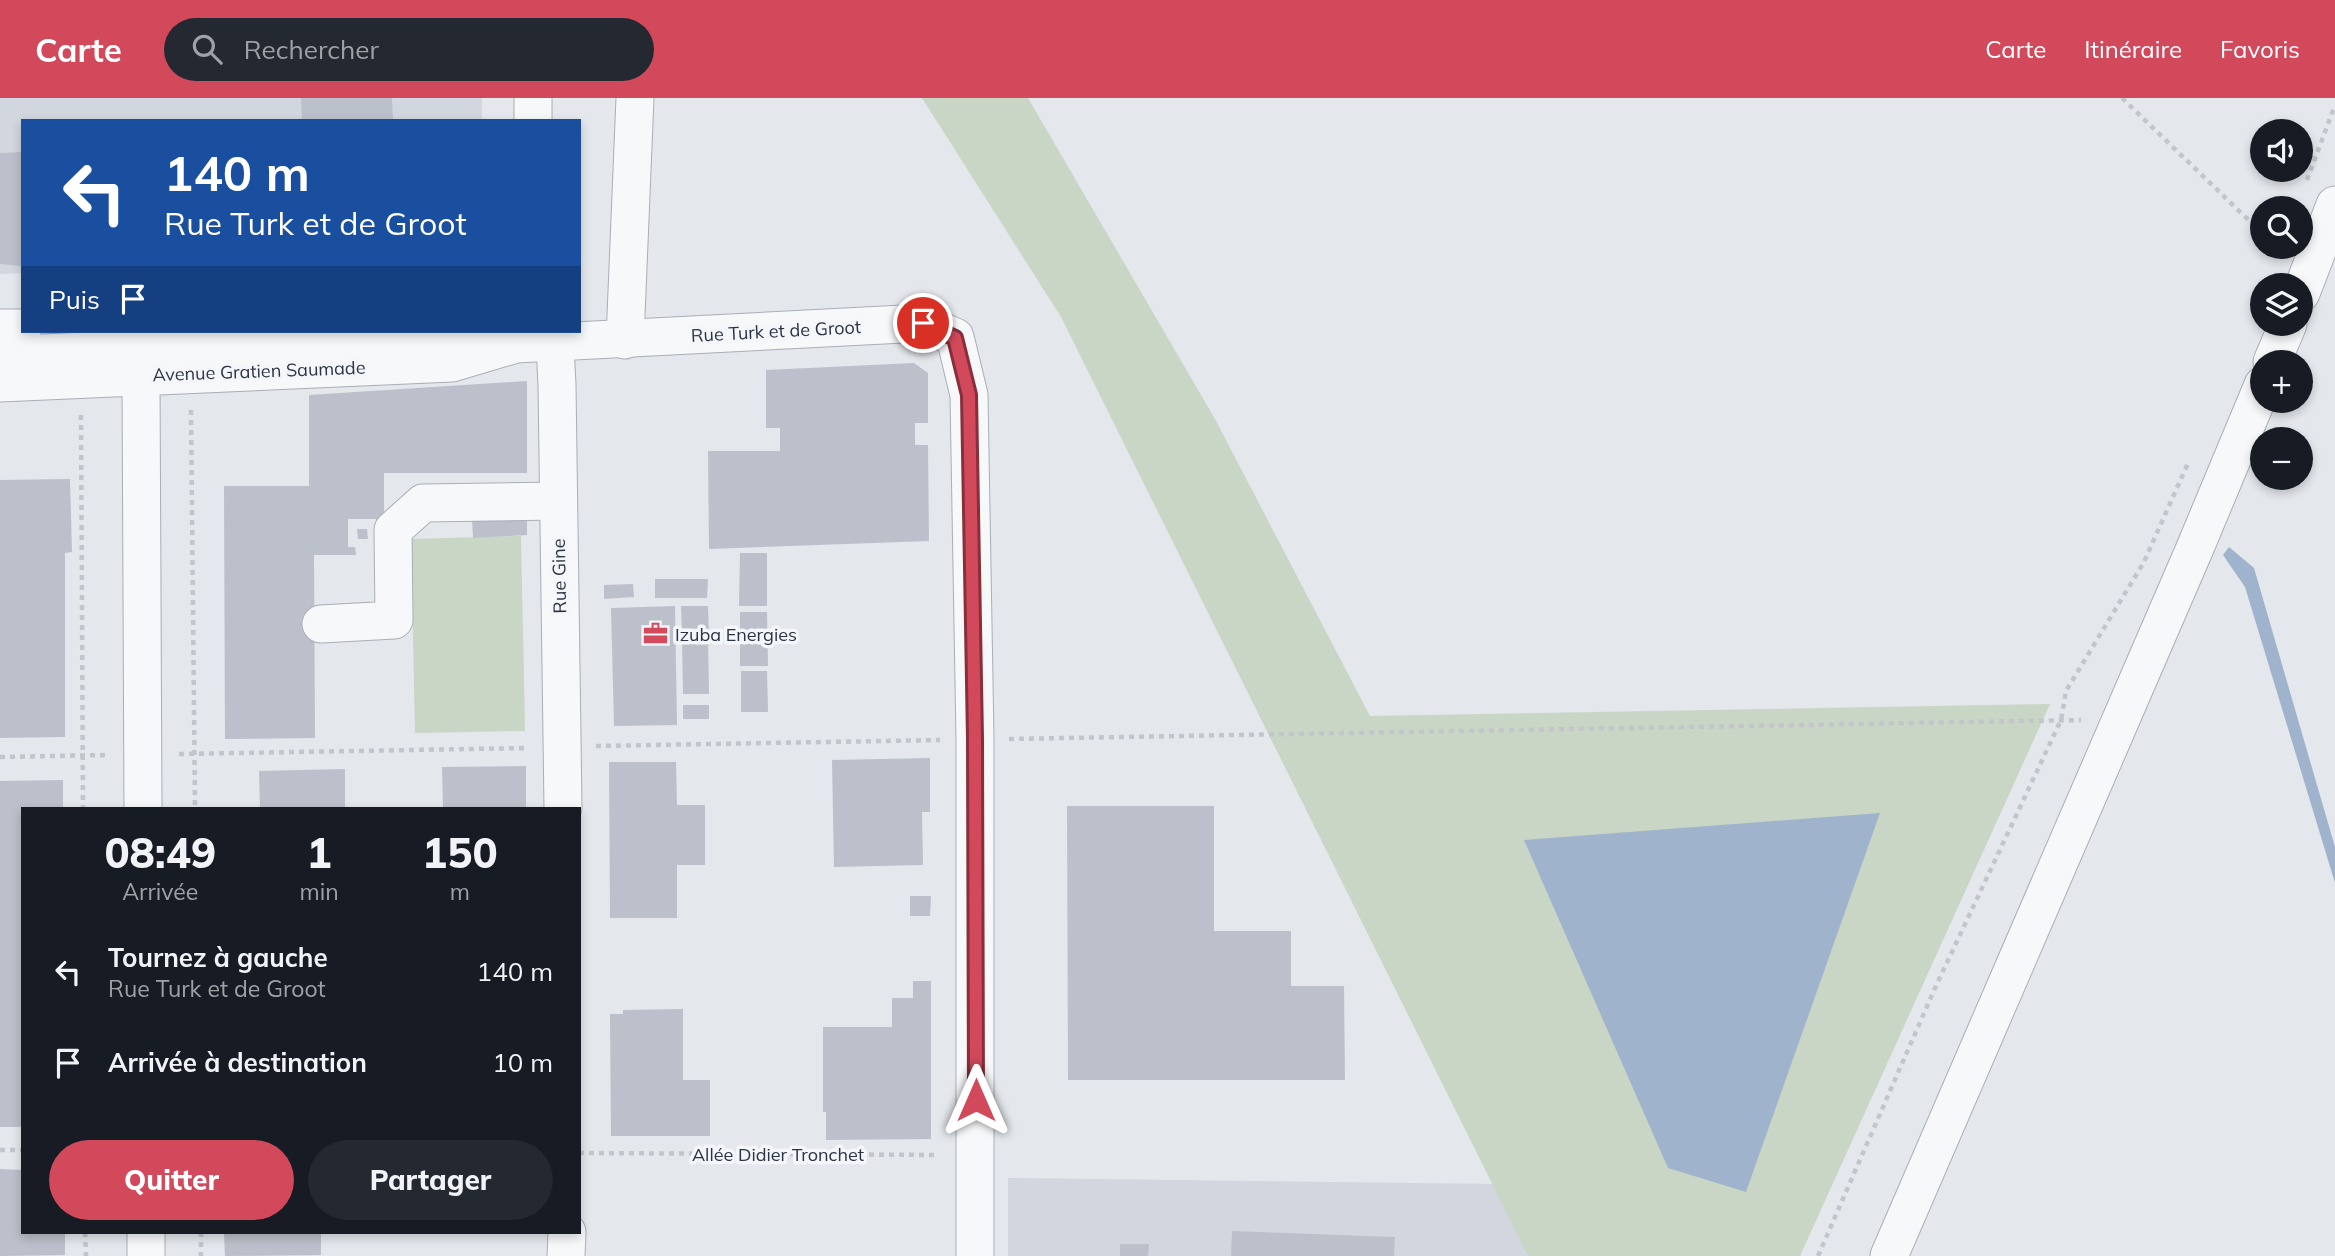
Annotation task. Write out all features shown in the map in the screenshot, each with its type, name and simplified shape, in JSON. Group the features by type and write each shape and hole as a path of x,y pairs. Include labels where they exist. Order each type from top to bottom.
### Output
{"street":[{"path":"533,98 533,119"},
{"path":"625,340 635,98"},
{"path":"2308,273 2335,205"},
{"name":"Rue Turk et de Groot","path":"516,339 625,340 923,323 955,338 969,395 975,739 975,1256"},
{"path":"0,328 21,328"},
{"name":"Avenue Gratien Saumade","path":"0,355 450,334 516,339"},
{"name":"Avenue Gratien Saumade","path":"0,383 452,363 516,339"},
{"name":"Rue Gine","path":"516,339 557,385 563,807"},
{"path":"141,376 143,807"},
{"path":"1889,1256 2251,413"},
{"path":"321,624 394,620 393,530 423,503 558,501"},
{"path":"146,1234 146,1256"},
{"path":"566,1256 567,1234"}],"path":[{"path":"2122,98 2250,221"},
{"path":"2306,183 2335,105"},
{"path":"190,374 195,807"},
{"path":"80,379 83,807"},
{"path":"1818,1256 1935,988 2061,720 2066,691 2144,562 2193,452"},
{"path":"975,739 2120,719"},
{"path":"0,757 143,755"},
{"path":"0,1150 21,1150"},
{"name":"Allée Didier Tronchet","path":"581,1153 977,1155"},
{"path":"86,1234 86,1256"},
{"path":"201,1234 201,1256"}],"shaded area":[{"path":"0,98 482,98 482,119 21,119 21,273 0,274"},
{"path":"1008,1178 1494,1184 1528,1256 1008,1256"}],"green space":[{"path":"922,98 1028,98 1215,419 1370,716 2050,704 1800,1256 1528,1256 1061,317"},
{"path":"521,536 525,731 415,733 411,539"}],"water":[{"path":"2229,547 2254,568 2335,847 2335,883 2245,587 2223,555"},
{"path":"1880,813 1746,1192 1668,1168 1524,840"}],"building":[{"path":"301,98 392,98 393,119 302,119"},
{"path":"21,152 21,266 0,264 0,153"},
{"path":"914,363 928,373 928,423 915,423 915,445 928,445 929,541 709,549 708,451 780,451 780,428 766,428 766,370"},
{"path":"527,381 527,473 384,473 384,527 376,527 376,519 348,519 348,547 355,547 356,555 314,555 315,738 225,739 224,486 309,486 309,395"},
{"path":"70,479 72,552 65,553 65,737 0,738 0,480"},
{"path":"472,518 527,519 527,535 473,538"},
{"path":"357,529 367,529 368,539 358,539"},
{"path":"740,553 767,553 767,606 739,606"},
{"path":"655,579 708,579 707,598 655,598"},
{"path":"633,584 634,597 604,599 604,585"},
{"path":"675,606 677,725 614,726 611,608"},
{"path":"681,606 708,606 709,633 682,633"},
{"path":"740,612 767,612 768,666 740,666"},
{"path":"682,639 708,639 709,694 683,694"},
{"path":"741,671 767,671 768,712 741,712"},
{"path":"683,705 709,705 709,719 683,719"},
{"path":"930,758 930,812 922,812 923,865 834,867 832,760"},
{"path":"609,762 676,762 677,805 705,805 705,865 677,865 677,918 610,918"},
{"path":"526,766 526,807 443,807 442,767"},
{"path":"345,769 345,807 260,807 259,771"},
{"path":"63,780 63,807 21,807 21,1127 0,1127 0,781"},
{"path":"1067,806 1214,806 1214,931 1291,931 1291,986 1344,986 1345,1080 1068,1080"},
{"path":"910,896 931,896 930,916 910,916"},
{"path":"913,981 931,981 931,1139 826,1140 826,1112 823,1112 823,1027 892,1027 892,998 913,998"},
{"path":"683,1009 683,1080 710,1080 710,1136 611,1136 610,1014 623,1014 623,1010"},
{"path":"0,1169 21,1170 21,1234 65,1234 65,1255 0,1256"},
{"path":"1232,1231 1395,1237 1394,1256 1231,1256"},
{"path":"224,1234 321,1234 321,1255 225,1256"},
{"path":"1120,1244 1149,1244 1148,1256 1120,1256"}],"place":[{"name":"Izuba Energies","path":"655,634"}],"route":[{"path":"923,323 955,338 969,395 975,739 976,1100"}]}
